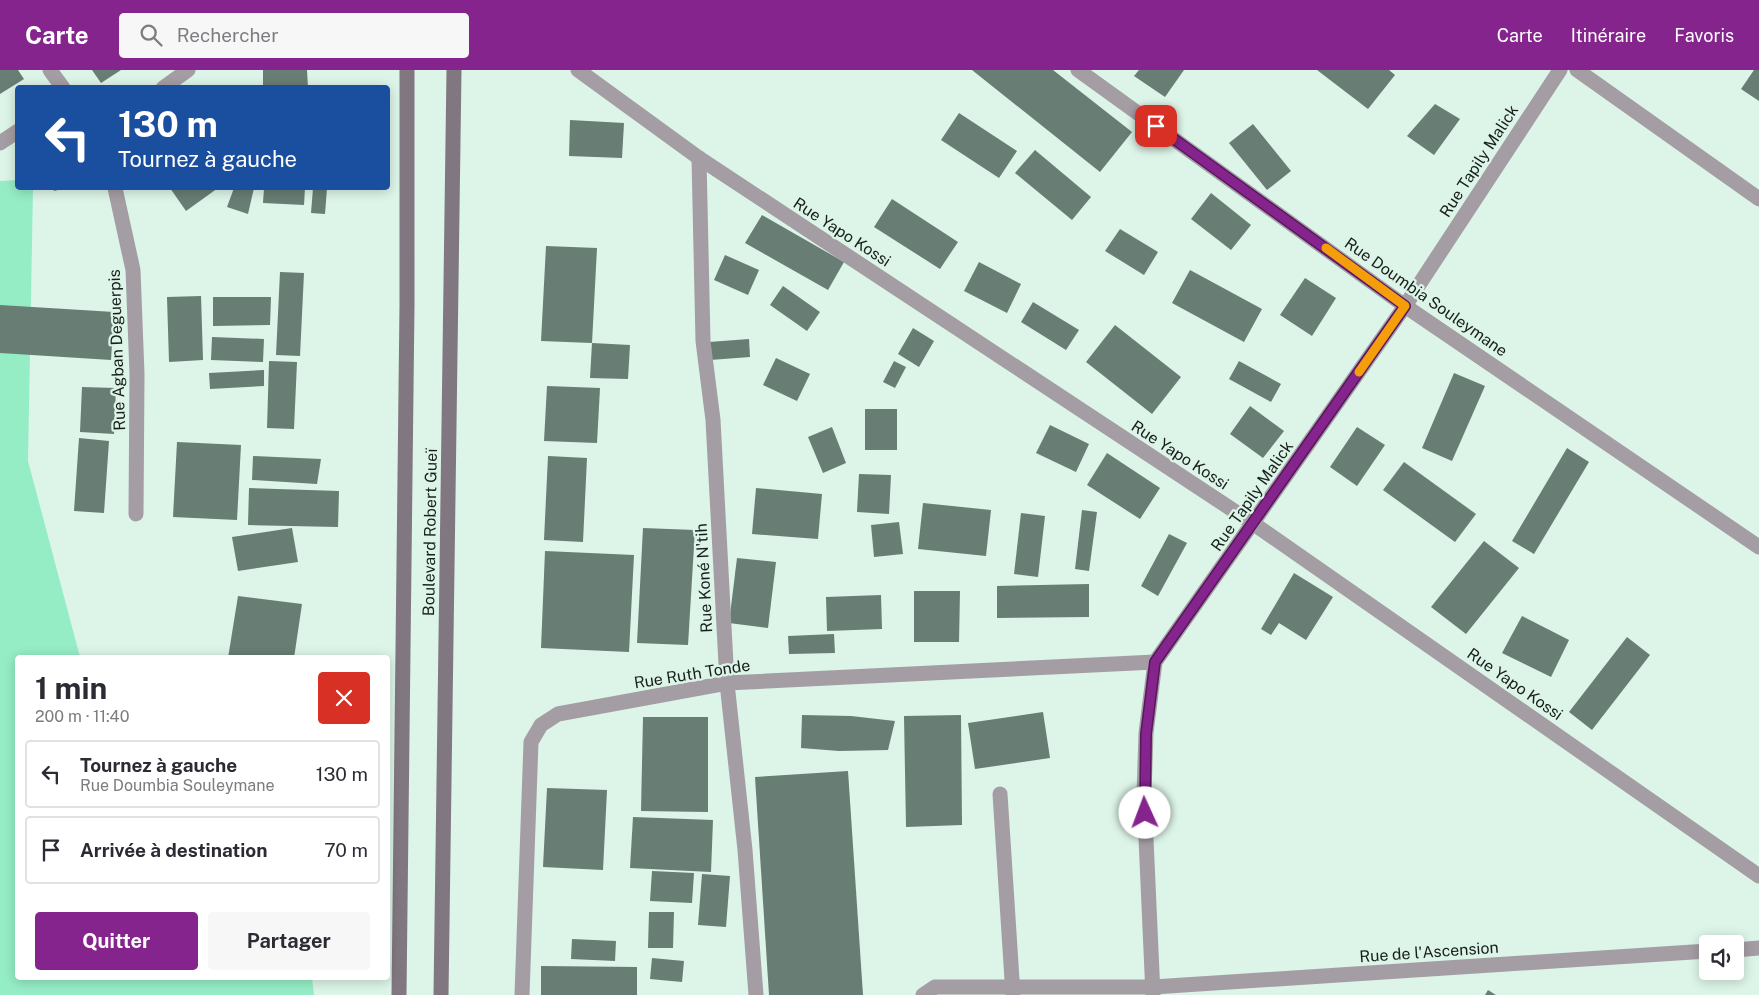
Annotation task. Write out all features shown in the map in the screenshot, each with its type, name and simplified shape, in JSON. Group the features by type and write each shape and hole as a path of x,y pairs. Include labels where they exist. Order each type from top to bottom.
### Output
{"main road":[{"name":"Boulevard Robert Gueï","path":"399,995 407,304 407,70"},
{"name":"Boulevard Robert Gueï","path":"441,995 454,70"}],"street":[{"path":"50,70 61,85"},
{"path":"166,85 188,70"},
{"name":"Rue Yapo Kossi","path":"578,70 699,158 1254,524 1759,876"},
{"name":"Rue Doumbia Souleymane","path":"1078,70 1405,306 1759,547"},
{"name":"Rue Tapily Malick","path":"1153,991 1144,794 1146,734 1155,662 1254,524 1405,306 1560,70"},
{"path":"1577,70 1759,199"},
{"path":"0,143 15,133"},
{"name":"Rue Koné N'tih","path":"699,158 703,341 713,420 727,683 745,850 756,995"},
{"name":"Rue Agban Deguerpis","path":"115,190 133,270 138,374 136,514"},
{"name":"Rue Ruth Tonde","path":"522,995 531,742 541,725 558,714 727,683 1155,662"},
{"path":"1000,794 1012,991"},
{"path":"1744,949 1759,948"},
{"name":"Rue de l'Ascension","path":"923,995 935,987 1012,991 1153,991 1699,952"}],"green space":[{"path":"15,180 15,190 33,190 28,461 79,655 15,655 15,980 312,980 314,995 0,995 0,181"}],"building":[{"path":"0,70 18,70 24,79 0,94"},
{"path":"92,70 121,70 101,83"},
{"path":"263,70 307,70 308,85 263,85"},
{"path":"972,70 1053,70 1132,132 1100,172"},
{"path":"1139,70 1184,70 1165,97 1134,76"},
{"path":"1317,70 1389,70 1395,75 1368,109"},
{"path":"1754,70 1759,70 1759,101 1741,89"},
{"path":"1435,104 1460,119 1434,155 1407,136"},
{"path":"959,113 1017,151 999,178 941,140"},
{"path":"570,120 624,123 622,158 569,156"},
{"path":"1253,124 1291,171 1267,190 1229,143"},
{"path":"1035,150 1091,197 1072,220 1015,173"},
{"path":"171,190 215,190 186,211"},
{"path":"233,190 254,190 248,214 227,207"},
{"path":"264,190 305,190 304,205 263,203"},
{"path":"313,190 327,190 325,214 311,213"},
{"path":"1211,193 1251,225 1231,250 1191,219"},
{"path":"892,199 958,242 940,269 874,227"},
{"path":"762,215 844,262 828,290 745,243"},
{"path":"1120,229 1158,252 1144,275 1105,251"},
{"path":"546,246 597,248 592,343 541,341"},
{"path":"725,255 759,270 748,295 714,280"},
{"path":"979,262 1021,284 1007,313 964,291"},
{"path":"1190,270 1262,309 1244,342 1172,303"},
{"path":"280,272 304,273 300,356 276,355"},
{"path":"1305,278 1336,298 1312,336 1280,315"},
{"path":"783,286 820,312 807,331 770,305"},
{"path":"201,296 203,360 169,362 167,297"},
{"path":"213,297 271,297 270,325 213,326"},
{"path":"1033,302 1079,330 1066,350 1021,322"},
{"path":"0,305 114,312 111,360 0,353"},
{"path":"1115,325 1181,377 1152,414 1086,362"},
{"path":"913,328 934,341 919,367 898,354"},
{"path":"212,337 264,339 263,362 211,360"},
{"path":"749,339 750,357 710,360 709,342"},
{"path":"592,343 630,345 628,379 590,378"},
{"path":"776,358 810,374 797,401 763,385"},
{"path":"269,361 297,362 294,429 267,428"},
{"path":"894,361 906,367 895,388 883,382"},
{"path":"1239,361 1281,384 1271,402 1229,379"},
{"path":"264,370 264,386 210,389 209,373"},
{"path":"1454,373 1485,386 1452,461 1422,448"},
{"path":"547,386 600,388 597,443 544,441"},
{"path":"82,387 116,388 114,434 80,432"},
{"path":"1250,406 1284,431 1263,458 1230,434"},
{"path":"865,409 897,409 897,450 865,450"},
{"path":"1050,425 1089,444 1076,472 1036,453"},
{"path":"832,427 846,463 823,473 808,437"},
{"path":"1357,427 1385,445 1357,486 1330,467"},
{"path":"79,438 109,441 104,513 74,511"},
{"path":"177,442 241,445 237,520 173,517"},
{"path":"1567,448 1589,462 1534,554 1512,541"},
{"path":"1107,453 1160,488 1140,519 1087,485"},
{"path":"253,456 321,459 317,484 252,480"},
{"path":"548,456 587,458 583,542 544,540"},
{"path":"1404,462 1476,514 1455,542 1383,490"},
{"path":"859,474 891,475 889,514 857,512"},
{"path":"249,488 339,491 338,527 248,525"},
{"path":"756,488 822,494 818,539 752,534"},
{"path":"923,503 991,510 986,556 918,549"},
{"path":"1082,510 1097,512 1089,571 1075,569"},
{"path":"1021,513 1045,516 1038,577 1014,574"},
{"path":"899,522 903,554 874,557 871,525"},
{"path":"292,528 298,562 238,571 232,537"},
{"path":"643,528 695,530 688,645 637,643"},
{"path":"1169,534 1187,543 1158,596 1141,586"},
{"path":"1484,541 1519,568 1466,634 1431,607"},
{"path":"545,551 634,555 629,652 541,648"},
{"path":"737,558 776,562 768,628 729,623"},
{"path":"1294,573 1333,597 1306,640 1279,623 1271,635 1261,629"},
{"path":"1089,584 1089,617 997,618 997,586"},
{"path":"914,591 960,591 959,642 914,642"},
{"path":"881,595 882,629 827,631 826,597"},
{"path":"238,596 302,604 294,655 228,655"},
{"path":"1522,616 1569,640 1551,677 1502,653"},
{"path":"834,634 835,653 789,654 788,636"},
{"path":"1627,637 1650,655 1592,730 1569,712"},
{"path":"1043,712 1050,758 975,769 968,723"},
{"path":"802,715 851,716 895,721 888,750 839,751 801,748"},
{"path":"961,715 962,825 906,827 904,716"},
{"path":"643,717 708,717 708,812 641,811"},
{"path":"848,771 863,995 769,995 755,777"},
{"path":"547,788 607,790 603,870 543,867"},
{"path":"633,817 713,820 711,872 630,868"},
{"path":"652,871 694,873 692,903 650,901"},
{"path":"702,874 730,876 726,927 698,925"},
{"path":"649,912 674,912 673,948 648,948"},
{"path":"572,939 616,941 615,961 571,959"},
{"path":"652,958 684,961 682,982 650,979"},
{"path":"541,966 637,967 637,995 541,995"},
{"path":"1488,990 1496,995 1485,995"}],"slow traffic":[{"path":"1326,248 1405,306 1359,372"}],"route":[{"path":"1145,813 1146,734 1155,662 1254,524 1405,306 1156,126"}]}
